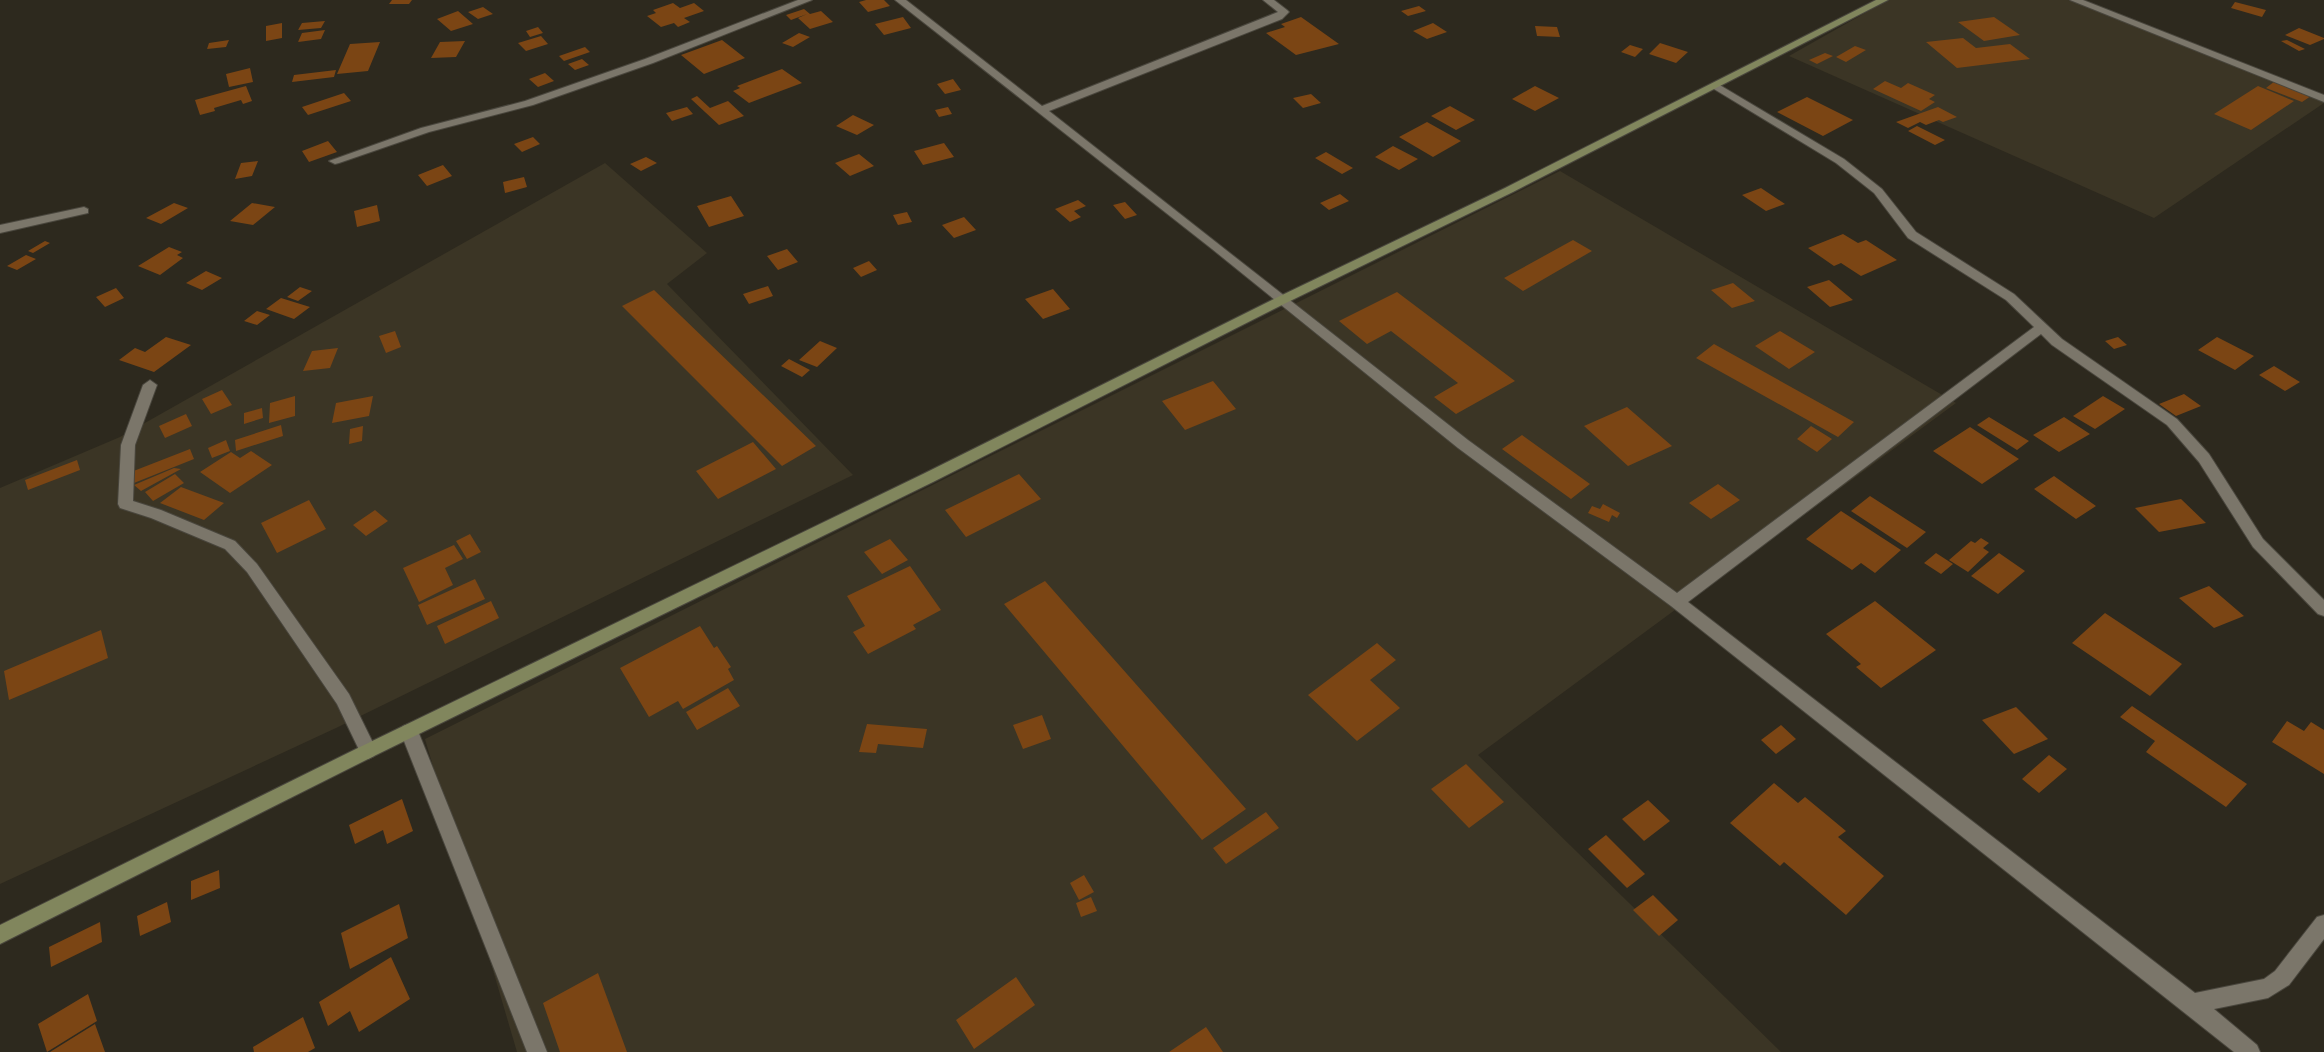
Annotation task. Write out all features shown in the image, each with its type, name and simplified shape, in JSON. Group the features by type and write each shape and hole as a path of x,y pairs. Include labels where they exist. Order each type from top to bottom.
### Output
{"main road":[{"path":"0,935 368,751 928,478 1282,300 1509,190 1883,0"}],"street":[{"path":"335,161 425,130 529,103 650,61 757,17 807,0"},
{"path":"900,0 1216,246 1464,444 1677,602 2192,1004 2250,1052"},
{"path":"1041,110 1279,17 1284,12 1268,0"},
{"path":"2075,0 2324,99"},
{"path":"1714,86 1840,161 1878,191 1912,235 2010,297 2041,328 2077,356 2172,422 2204,458 2258,543 2324,610"},
{"path":"0,229 84,211"},
{"path":"1677,602 2041,328"},
{"path":"150,385 128,445 125,504 156,513 230,545 252,568 343,699 368,751"},
{"path":"409,731 537,1052"},
{"path":"2192,1004 2268,988 2282,978 2324,924"}],"shaded area":[{"path":"1888,0 2075,0 2324,99 2324,103 2154,218 1789,56"},
{"path":"605,163 707,253 667,284 853,475 336,728 0,884 0,488 120,437"},
{"path":"1560,171 1956,403 1478,755 1781,1052 517,1052 425,739"}],"building":[{"path":"392,0 412,0 409,4 389,4"},
{"path":"884,0 890,6 868,12 859,2"},
{"path":"2235,2 2266,10 2262,17 2231,8"},
{"path":"673,3 680,8 694,3 704,11 684,18 690,22 678,27 674,23 661,27 647,16 656,13 653,10"},
{"path":"1419,6 1426,11 1408,16 1401,11"},
{"path":"483,7 493,14 478,19 468,12"},
{"path":"804,9 810,14 821,11 833,22 810,29 798,18 807,14 791,20 786,15"},
{"path":"458,11 473,24 451,31 437,19"},
{"path":"903,17 911,28 884,35 875,24"},
{"path":"1301,17 1339,44 1296,55 1266,33 1285,27 1281,24"},
{"path":"1994,17 2020,35 1984,41 1958,22"},
{"path":"325,21 321,28 298,30 302,23"},
{"path":"282,23 282,38 266,41 266,26"},
{"path":"1433,23 1447,32 1427,39 1413,31"},
{"path":"1535,26 1557,27 1560,37 1537,36"},
{"path":"538,27 543,33 530,37 526,31"},
{"path":"2299,28 2324,39 2310,45 2285,35"},
{"path":"325,30 321,39 298,42 302,33"},
{"path":"799,33 810,37 793,47 782,43"},
{"path":"541,36 548,44 526,51 518,43"},
{"path":"1963,38 1976,48 2010,44 2030,59 1957,68 1926,42"},
{"path":"229,40 226,47 207,49 209,43"},
{"path":"722,40 745,58 704,74 681,55"},
{"path":"2287,40 2305,49 2299,51 2281,41"},
{"path":"465,41 456,57 431,58 440,42"},
{"path":"380,42 368,71 337,74 350,44"},
{"path":"1660,43 1688,52 1676,63 1649,54"},
{"path":"1630,45 1643,49 1635,57 1621,52"},
{"path":"1855,46 1866,50 1846,62 1836,57"},
{"path":"585,47 590,52 564,61 559,56"},
{"path":"1825,53 1833,56 1817,64 1809,60"},
{"path":"582,59 589,65 575,70 568,64"},
{"path":"250,68 253,82 229,87 226,74"},
{"path":"782,69 802,83 749,103 733,91 740,88 737,86"},
{"path":"336,70 334,77 292,82 294,75"},
{"path":"545,73 554,81 538,87 529,79"},
{"path":"953,79 961,90 945,94 937,84"},
{"path":"1885,81 1901,88 1908,83 1935,95 1929,99 1935,102 1921,111 1873,89"},
{"path":"2275,81 2311,96 2302,102 2266,88"},
{"path":"246,86 252,101 243,104 241,100 200,115 195,100"},
{"path":"1535,86 1559,98 1535,111 1512,99"},
{"path":"2258,86 2294,101 2251,130 2214,114"},
{"path":"344,93 351,101 308,115 302,107"},
{"path":"1311,94 1321,103 1303,108 1293,98"},
{"path":"697,96 710,108 728,101 744,116 719,125 691,99"},
{"path":"1807,97 1853,120 1823,136 1777,112"},
{"path":"1450,106 1475,120 1456,130 1431,116"},
{"path":"687,107 693,114 672,121 666,113"},
{"path":"948,107 952,114 939,117 935,110"},
{"path":"1938,107 1957,117 1926,125 1920,122 1908,128 1896,122"},
{"path":"853,115 874,125 857,135 836,126"},
{"path":"1427,122 1461,141 1433,157 1399,137"},
{"path":"1917,126 1945,140 1935,145 1908,131"},
{"path":"533,137 540,144 522,152 514,144"},
{"path":"328,141 337,152 309,162 302,151"},
{"path":"944,143 954,157 923,165 914,151"},
{"path":"1393,146 1418,159 1399,170 1375,157"},
{"path":"1326,152 1353,168 1342,174 1315,158"},
{"path":"859,154 874,166 850,176 835,163"},
{"path":"646,157 657,163 641,171 630,164"},
{"path":"258,161 252,176 235,179 241,163"},
{"path":"443,165 452,176 427,186 418,175"},
{"path":"524,177 527,187 505,193 503,182"},
{"path":"1761,188 1785,204 1766,211 1742,195"},
{"path":"1340,194 1349,201 1329,210 1320,203"},
{"path":"731,196 744,216 709,227 697,206"},
{"path":"1078,200 1086,206 1074,211 1081,217 1070,222 1055,209"},
{"path":"1125,202 1137,215 1125,219 1113,205"},
{"path":"174,203 188,208 161,224 146,218"},
{"path":"252,203 275,207 253,225 230,221"},
{"path":"377,205 380,221 357,227 354,211"},
{"path":"907,212 912,222 898,225 893,215"},
{"path":"964,217 976,230 954,238 942,225"},
{"path":"1843,234 1858,243 1866,240 1897,260 1861,276 1841,263 1834,266 1808,248"},
{"path":"1573,240 1592,251 1523,291 1504,278"},
{"path":"45,241 50,243 33,253 28,251"},
{"path":"169,247 182,252 177,255 183,258 160,275 138,266"},
{"path":"787,249 798,262 778,270 767,256"},
{"path":"26,255 36,259 17,270 7,266"},
{"path":"869,261 877,270 861,277 853,268"},
{"path":"206,271 222,278 202,290 186,283"},
{"path":"1829,280 1853,300 1830,307 1807,287"},
{"path":"1733,283 1755,301 1732,308 1711,290"},
{"path":"768,286 773,296 749,304 743,294"},
{"path":"300,287 312,291 298,301 287,297"},
{"path":"116,288 124,298 105,307 96,297"},
{"path":"1053,289 1070,309 1043,319 1025,299"},
{"path":"654,290 816,446 782,466 622,306"},
{"path":"1397,292 1515,381 1456,414 1434,397 1458,383 1391,331 1367,344 1339,321"},
{"path":"281,298 310,307 294,319 266,309"},
{"path":"257,311 270,315 257,325 244,321"},
{"path":"395,331 401,347 386,353 379,336"},
{"path":"1780,331 1815,352 1789,369 1755,346"},
{"path":"166,337 191,345 154,372 119,360 135,348 145,352"},
{"path":"2118,337 2127,345 2114,349 2105,341"},
{"path":"2217,337 2254,356 2235,370 2198,350"},
{"path":"820,341 837,348 817,367 799,360"},
{"path":"1714,344 1854,422 1838,437 1696,358"},
{"path":"338,348 330,368 303,371 312,351"},
{"path":"789,359 810,370 802,377 781,366"},
{"path":"2274,366 2300,382 2285,391 2259,375"},
{"path":"1213,381 1236,409 1185,430 1162,401"},
{"path":"222,390 232,405 211,414 202,399"},
{"path":"2184,394 2201,406 2176,416 2159,404"},
{"path":"295,396 295,416 269,423 270,403"},
{"path":"373,396 369,416 332,423 336,403"},
{"path":"2103,396 2125,409 2095,429 2073,416"},
{"path":"1627,407 1672,446 1628,466 1584,426"},
{"path":"262,408 263,418 244,424 244,413"},
{"path":"186,414 192,426 165,438 159,426"},
{"path":"1989,417 2029,441 2017,450 1977,425"},
{"path":"2064,417 2090,434 2059,452 2033,435"},
{"path":"281,425 283,436 236,451 235,440"},
{"path":"363,426 362,441 349,444 350,429"},
{"path":"1811,426 1832,439 1817,452 1797,439"},
{"path":"1970,427 2019,459 1982,484 1933,451"},
{"path":"1522,435 1590,484 1571,499 1502,449"},
{"path":"226,440 230,451 212,458 208,448"},
{"path":"753,442 776,469 718,499 696,471"},
{"path":"190,449 194,459 134,483 131,472"},
{"path":"251,451 272,465 230,493 200,472 231,452 240,458"},
{"path":"77,460 80,470 28,490 25,480"},
{"path":"174,468 181,469 141,491 134,485"},
{"path":"175,474 184,483 153,501 145,492"},
{"path":"1019,474 1041,499 966,537 945,510"},
{"path":"2054,476 2096,506 2076,519 2034,489"},
{"path":"1718,484 1740,500 1711,519 1689,503"},
{"path":"181,487 224,503 204,520 160,503"},
{"path":"1870,496 1926,532 1907,548 1851,511"},
{"path":"2181,499 2206,523 2159,532 2135,508"},
{"path":"309,500 326,529 277,553 261,523"},
{"path":"1603,504 1620,513 1617,518 1612,515 1609,522 1588,513 1592,506 1600,509"},
{"path":"375,510 388,521 366,536 353,525"},
{"path":"1841,511 1901,550 1875,573 1861,563 1852,570 1806,539"},
{"path":"470,534 481,552 467,559 456,541"},
{"path":"1981,538 1989,543 1983,548 1989,552 1968,572 1949,560 1971,541 1975,543"},
{"path":"890,539 908,560 882,574 864,552"},
{"path":"454,545 463,559 445,568 453,585 419,602 403,568"},
{"path":"1936,553 1953,564 1941,574 1924,563"},
{"path":"1999,553 2025,571 1998,594 1971,576"},
{"path":"910,566 941,610 913,625 916,629 868,654 853,632 865,626 847,596"},
{"path":"475,579 485,599 427,625 418,605"},
{"path":"1045,581 1246,809 1202,840 1004,604"},
{"path":"2209,586 2244,616 2214,628 2179,598"},
{"path":"491,601 499,618 445,644 437,626"},
{"path":"1875,601 1936,650 1881,688 1856,667 1861,664 1826,634"},
{"path":"2105,613 2182,664 2150,696 2072,643"},
{"path":"700,626 714,648 717,646 731,667 728,669 734,680 683,709 678,701 649,717 620,668"},
{"path":"101,630 108,658 9,700 4,671"},
{"path":"1377,643 1396,660 1370,680 1400,708 1357,741 1308,695"},
{"path":"728,688 740,706 697,730 686,712"},
{"path":"2132,706 2247,784 2226,807 2146,752 2155,741 2120,717"},
{"path":"2016,707 2048,739 2014,754 1982,720"},
{"path":"1042,715 1051,739 1023,749 1013,725"},
{"path":"2287,721 2304,731 2311,722 2324,730 2324,774 2272,742"},
{"path":"867,724 927,729 923,748 878,744 876,753 859,752"},
{"path":"1781,725 1796,739 1776,754 1761,740"},
{"path":"2049,755 2067,769 2039,793 2022,779"},
{"path":"1466,764 1504,802 1469,828 1431,789"},
{"path":"1774,783 1798,803 1805,797 1846,831 1838,837 1884,876 1846,915 1784,862 1780,866 1730,823"},
{"path":"402,799 413,831 387,844 383,830 355,844 349,825"},
{"path":"1648,800 1670,821 1644,841 1622,819"},
{"path":"1266,812 1279,828 1226,864 1213,848"},
{"path":"1606,835 1645,874 1627,888 1588,849"},
{"path":"219,870 220,888 191,900 191,881"},
{"path":"1084,875 1094,892 1079,900 1070,883"},
{"path":"1653,895 1678,920 1659,936 1633,910"},
{"path":"1091,897 1097,911 1081,917 1076,903"},
{"path":"167,902 171,922 140,936 137,916"},
{"path":"399,904 408,938 350,969 341,933"},
{"path":"100,922 102,942 51,967 49,947"},
{"path":"391,957 410,999 359,1032 350,1011 328,1026 319,1002"},
{"path":"598,973 627,1052 560,1052 543,1003"},
{"path":"1016,977 1035,1005 974,1049 956,1020"},
{"path":"88,994 97,1021 47,1052 38,1024"},
{"path":"303,1017 315,1048 308,1052 254,1052 253,1047"},
{"path":"95,1024 105,1052 50,1052"},
{"path":"1206,1027 1223,1052 1169,1052"}]}
